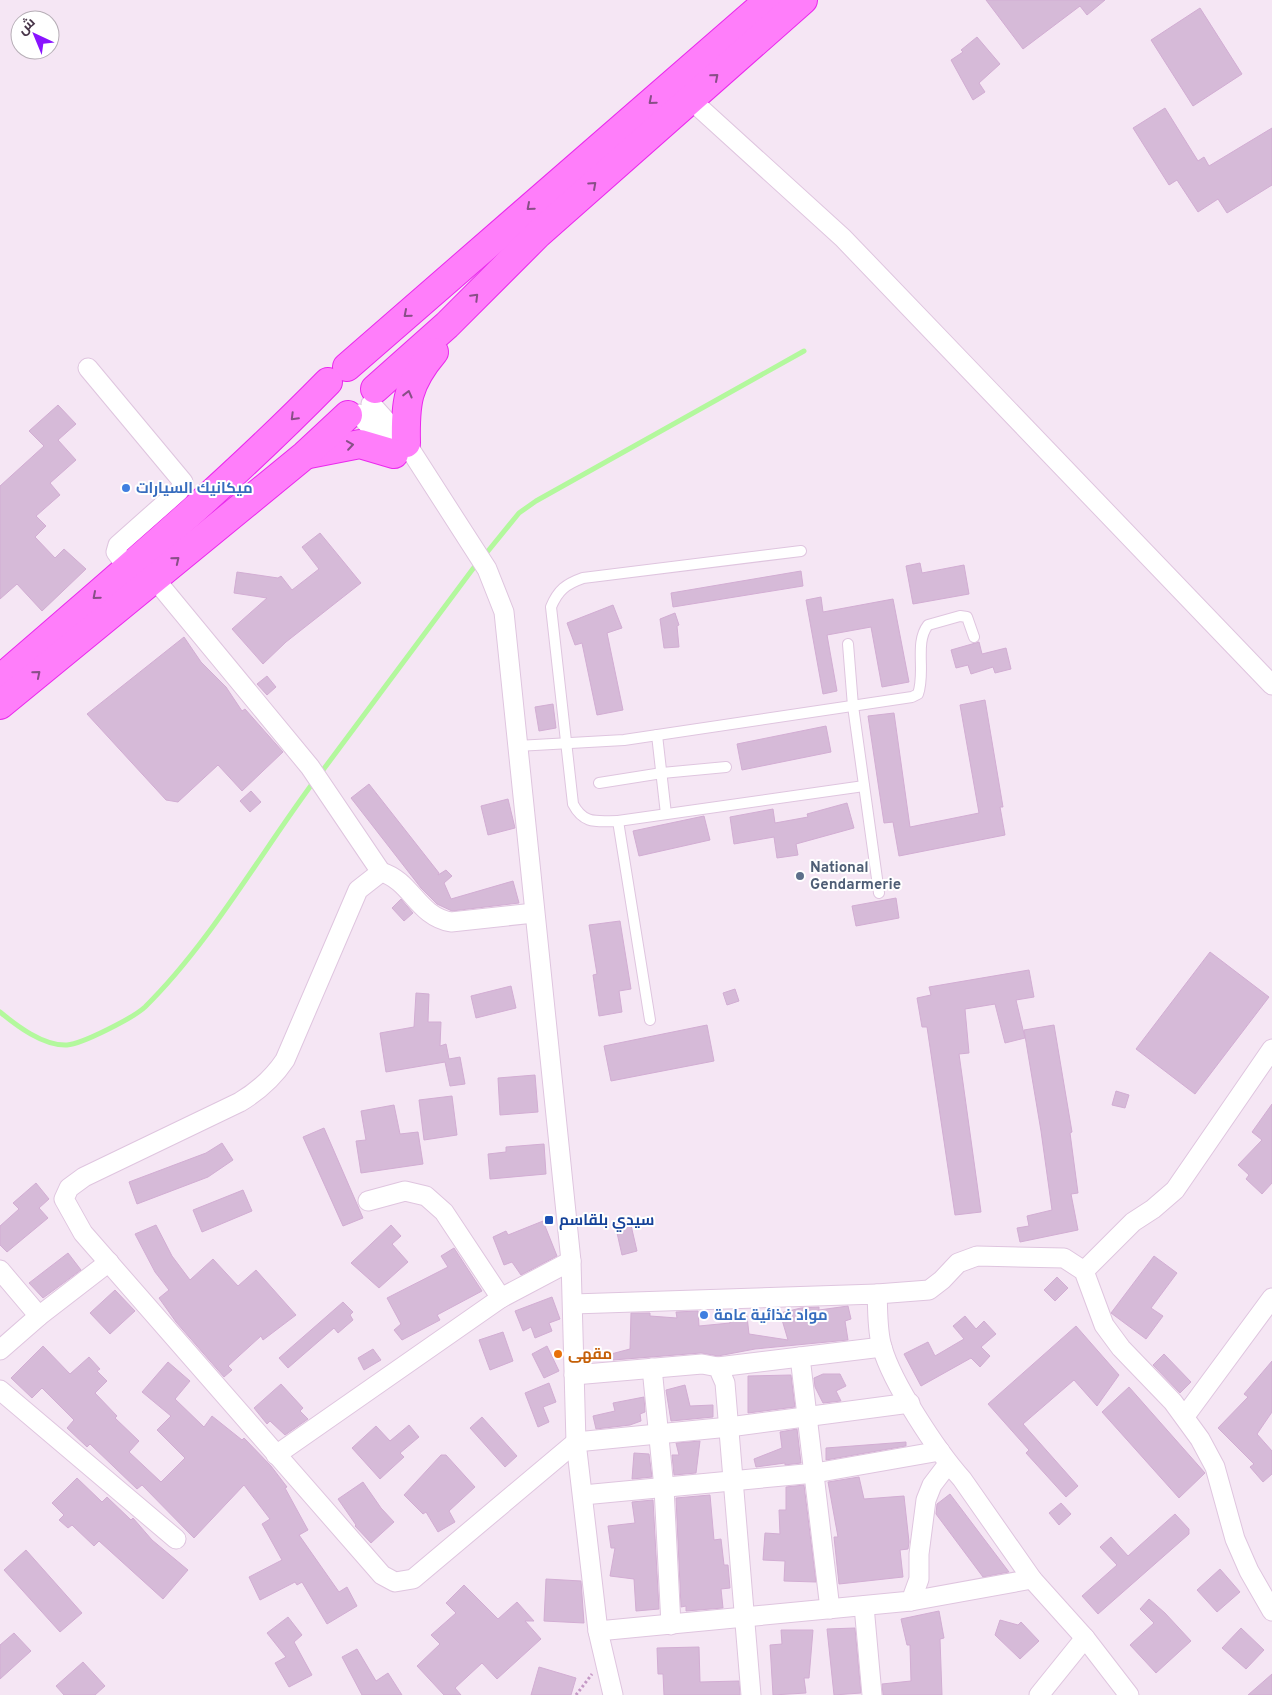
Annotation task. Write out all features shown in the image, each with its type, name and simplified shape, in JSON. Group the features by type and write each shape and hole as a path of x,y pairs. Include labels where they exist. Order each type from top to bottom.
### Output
{"highway":[{"path":"0,679 128,568 285,426 338,375 769,0"},
{"path":"0,705 305,455 363,405 448,325 538,234 803,0"},
{"path":"305,455 360,444 400,448 406,402 411,384 436,349 448,325"},
{"path":"354,367 368,374 363,405 336,411 330,405 326,390 338,375 354,367"}],"street":[{"path":"690,99 843,238 1272,685"},
{"path":"88,368 183,482 179,491 118,545 116,552 128,568"},
{"path":"363,405 424,474 487,569 504,612 571,1261 576,1442 598,1631 613,1695"},
{"path":"154,578 310,767 381,872 395,876 428,913 439,920 451,922 534,914"},
{"path":"381,872 358,890 298,1033 285,1060 274,1076 258,1092 240,1102 84,1178 69,1188 64,1199 83,1233 382,1574 395,1582 413,1579 576,1442 729,1427 910,1403"},
{"path":"1084,1271 1133,1222 1153,1209 1175,1190 1272,1049"},
{"path":"368,1201 405,1191 426,1196 444,1212 501,1298"},
{"path":"572,1304 877,1294 929,1290 942,1280 958,1263 977,1256 1064,1258 1084,1271 1104,1325 1121,1348 1185,1416 1215,1467 1235,1539 1248,1571 1272,1611"},
{"path":"276,1455 501,1298 571,1261"},
{"path":"0,1350 39,1316 109,1262"},
{"path":"0,1270 39,1316"},
{"path":"877,1294 882,1347 910,1403 944,1457 962,1479 1032,1579 1085,1638 1129,1695"},
{"path":"1185,1416 1272,1298"},
{"path":"574,1374 702,1364 718,1367 882,1347"},
{"path":"800,1357 809,1417 830,1609"},
{"path":"718,1367 725,1383 751,1695"},
{"path":"652,1368 664,1488 671,1625"},
{"path":"0,1390 176,1538"},
{"path":"583,1495 733,1483 944,1457"},
{"path":"911,1601 919,1579 926,1500 944,1457"},
{"path":"598,1631 744,1619 911,1601 1032,1579"},
{"path":"864,1606 872,1695"},
{"path":"1039,1695 1085,1638"}],"lane":[{"path":"801,551 583,578 566,584 556,596 551,607 573,804 578,814 587,820 618,821 864,786"},
{"path":"517,746 624,740 912,697 918,694 922,678 922,638 924,629 933,622 960,616 967,617 974,637"},
{"path":"848,644 853,706 879,893"},
{"path":"657,735 666,814"},
{"path":"599,783 662,773 726,767"},
{"path":"618,821 650,1020"}],"building":[{"path":"986,0 1105,0 1087,15 1080,6 1023,49"},
{"path":"1200,8 1242,74 1193,106 1151,40"},
{"path":"977,37 1000,64 979,83 985,92 973,100 951,60 963,52 961,50"},
{"path":"1165,108 1198,161 1204,157 1209,166 1272,128 1272,185 1227,213 1218,199 1198,212 1177,180 1169,185 1133,128"},
{"path":"58,405 76,424 58,440 76,460 50,483 60,495 36,516 46,526 35,537 55,558 64,549 86,569 42,611 17,584 0,599 0,486 44,446 29,431"},
{"path":"320,533 361,583 286,642 263,664 232,629 267,598 234,593 237,572 278,578 281,576 292,590 319,569 302,547"},
{"path":"920,563 922,573 964,565 969,594 913,604 906,566"},
{"path":"801,571 803,586 673,607 671,593"},
{"path":"821,597 823,612 893,599 909,682 882,687 871,627 827,635 837,691 823,694 806,600"},
{"path":"613,605 622,628 607,633 623,710 597,715 582,643 575,645 567,623"},
{"path":"675,613 679,625 677,626 679,647 664,648 660,619"},
{"path":"184,637 201,662 226,687 242,711 245,709 283,752 242,791 218,765 178,802 166,800 87,714"},
{"path":"979,642 982,654 1006,648 1011,669 995,673 993,667 971,674 968,665 956,668 951,650"},
{"path":"267,676 276,687 267,695 257,684"},
{"path":"985,700 1003,807 1000,807 1005,835 899,856 893,822 884,823 868,716 894,713 910,827 979,813 960,705"},
{"path":"553,704 556,728 539,731 535,707"},
{"path":"826,726 831,752 742,770 737,744"},
{"path":"369,784 439,873 438,875 446,870 452,876 444,883 451,899 513,881 519,903 452,911 437,904 421,888 351,798"},
{"path":"251,791 261,802 250,812 240,801"},
{"path":"508,799 515,828 488,835 481,806"},
{"path":"847,803 854,828 796,844 798,855 777,858 774,837 734,844 730,817 773,809 775,823 808,817 807,814"},
{"path":"704,816 710,840 639,856 633,831"},
{"path":"896,898 899,918 856,926 852,906"},
{"path":"401,899 413,913 404,921 392,908"},
{"path":"620,921 631,989 619,991 622,1012 599,1016 593,975 597,974 589,925"},
{"path":"1210,952 1269,997 1195,1094 1136,1049"},
{"path":"1029,970 1034,997 1016,1000 1025,1038 1005,1043 995,1004 965,1009 969,1053 959,1054 981,1212 955,1215 927,1027 922,1027 917,998 931,995 929,987"},
{"path":"511,986 516,1008 476,1018 471,996"},
{"path":"735,989 739,1001 727,1005 723,993"},
{"path":"416,993 429,994 428,1022 441,1022 440,1046 446,1044 449,1059 460,1057 465,1084 450,1086 445,1062 386,1072 380,1033 414,1027"},
{"path":"707,1025 714,1061 611,1081 604,1046"},
{"path":"1054,1025 1072,1132 1070,1133 1078,1193 1071,1194 1078,1230 1020,1242 1017,1228 1029,1226 1027,1216 1052,1210 1024,1030"},
{"path":"535,1075 538,1112 500,1115 498,1078"},
{"path":"1116,1091 1129,1095 1125,1108 1112,1105"},
{"path":"452,1096 457,1135 424,1140 419,1100"},
{"path":"1272,1104 1272,1183 1262,1194 1246,1179 1249,1175 1238,1165 1262,1140 1252,1132"},
{"path":"394,1105 400,1134 418,1132 423,1164 361,1173 356,1141 366,1140 361,1111"},
{"path":"324,1128 363,1218 343,1226 303,1137"},
{"path":"222,1143 233,1160 208,1177 137,1204 129,1182 206,1153"},
{"path":"544,1144 546,1174 490,1179 488,1154 506,1152 506,1147"},
{"path":"36,1183 49,1199 39,1208 48,1218 7,1252 0,1245 0,1226 19,1209 13,1203"},
{"path":"243,1190 252,1211 202,1232 193,1210"},
{"path":"543,1221 557,1256 521,1275 512,1262 504,1265 493,1237 506,1231 508,1235"},
{"path":"630,1221 637,1251 622,1255 615,1224"},
{"path":"156,1225 172,1256 190,1280 213,1259 238,1286 256,1270 296,1315 263,1340 261,1336 228,1366 232,1370 224,1377 176,1322 159,1298 169,1290 155,1272 135,1234"},
{"path":"391,1225 401,1236 392,1244 408,1262 379,1288 351,1263"},
{"path":"454,1248 482,1291 437,1315 440,1320 402,1340 394,1330 401,1324 387,1298 448,1267 441,1256"},
{"path":"68,1253 81,1270 43,1298 29,1283"},
{"path":"1154,1256 1177,1273 1151,1308 1163,1316 1146,1339 1111,1313"},
{"path":"1057,1277 1068,1288 1055,1301 1044,1290"},
{"path":"115,1290 135,1311 110,1334 90,1313"},
{"path":"552,1297 560,1319 549,1323 552,1331 535,1338 531,1327 523,1331 515,1311"},
{"path":"343,1302 353,1312 350,1315 353,1320 338,1333 334,1328 288,1368 279,1358"},
{"path":"848,1306 851,1319 845,1321 848,1340 755,1349 718,1356 701,1353 613,1360 611,1354 630,1349 631,1313 650,1313 650,1316 677,1318 676,1312 698,1311 699,1326 730,1323 730,1318 747,1316 749,1334 788,1340 780,1313 801,1308 819,1307 819,1310"},
{"path":"965,1316 976,1329 984,1321 996,1334 981,1347 990,1356 980,1367 971,1358 921,1386 904,1354 928,1342 935,1356 964,1339 953,1326"},
{"path":"1076,1326 1119,1375 1097,1406 1074,1380 1023,1424 1078,1486 1066,1497 1026,1453 1029,1450 988,1404"},
{"path":"503,1332 513,1361 490,1370 479,1340"},
{"path":"43,1346 70,1374 89,1357 100,1369 97,1371 107,1381 95,1393 117,1416 115,1418 139,1441 129,1452 161,1482 185,1458 157,1430 171,1416 142,1392 168,1362 190,1381 175,1399 204,1427 212,1416 242,1440 244,1438 271,1466 287,1487 285,1488 308,1530 299,1535 339,1592 347,1587 357,1606 327,1624 302,1582 297,1585 295,1582 260,1600 249,1577 282,1560 262,1524 270,1519 244,1485 194,1538 142,1485 137,1489 90,1444 87,1447 67,1428 74,1420 42,1388 32,1398 11,1378"},
{"path":"547,1346 559,1371 544,1378 532,1354"},
{"path":"373,1349 381,1360 364,1370 358,1358"},
{"path":"1164,1354 1191,1382 1180,1393 1153,1365"},
{"path":"1272,1361 1272,1412 1257,1434 1272,1451 1272,1474 1263,1482 1250,1467 1254,1464 1218,1428 1248,1397 1244,1394"},
{"path":"823,1374 840,1374 846,1386 836,1391 841,1401 823,1403 815,1387 814,1378"},
{"path":"791,1375 795,1407 748,1413 748,1376"},
{"path":"549,1383 556,1402 543,1407 549,1422 538,1427 525,1393"},
{"path":"281,1384 303,1408 300,1411 308,1419 285,1435 270,1421 267,1424 254,1408"},
{"path":"685,1385 690,1406 713,1405 713,1417 671,1421 666,1390"},
{"path":"1129,1387 1205,1473 1179,1498 1102,1412"},
{"path":"644,1397 645,1412 640,1414 641,1421 630,1425 596,1429 593,1416 615,1411 613,1403"},
{"path":"482,1417 517,1456 505,1467 470,1428"},
{"path":"409,1425 419,1437 400,1453 404,1457 380,1479 352,1448 376,1426 390,1441"},
{"path":"797,1429 801,1463 756,1467 754,1459 782,1448 780,1432"},
{"path":"700,1441 696,1473 674,1475 672,1455 679,1455 676,1443"},
{"path":"906,1442 906,1446 826,1460 826,1448"},
{"path":"634,1453 649,1454 652,1477 632,1479"},
{"path":"441,1455 446,1455 475,1487 449,1511 455,1522 438,1532 426,1512 423,1514 404,1495"},
{"path":"859,1477 864,1499 904,1496 909,1542 908,1549 900,1550 903,1577 839,1584 834,1537 838,1537 828,1482"},
{"path":"77,1478 102,1502 107,1497 131,1520 133,1518 152,1540 188,1570 163,1599 99,1541 94,1546 72,1525 68,1528 59,1520 64,1515 52,1503"},
{"path":"363,1482 381,1508 394,1522 371,1543 355,1526 338,1499"},
{"path":"804,1485 816,1582 784,1581 785,1561 763,1560 765,1533 780,1534 779,1510 786,1510 786,1487"},
{"path":"950,1494 1009,1572 983,1577 936,1514 937,1504"},
{"path":"710,1495 714,1540 721,1539 724,1565 728,1565 730,1588 721,1589 723,1608 686,1611 686,1606 681,1607 676,1498"},
{"path":"653,1500 659,1609 636,1611 634,1579 610,1576 615,1548 611,1548 608,1526 635,1523 632,1502"},
{"path":"1061,1503 1071,1514 1059,1525 1049,1513"},
{"path":"1175,1514 1189,1529 1189,1534 1098,1614 1082,1596 1117,1565 1100,1547 1111,1537 1128,1556"},
{"path":"26,1550 82,1613 60,1632 4,1570"},
{"path":"1220,1569 1240,1592 1217,1612 1197,1590"},
{"path":"546,1579 581,1581 584,1623 544,1621"},
{"path":"464,1585 498,1619 517,1602 534,1621 525,1621 541,1639 497,1679 482,1663 455,1688 461,1695 444,1695 417,1666 440,1644 431,1635 456,1613 446,1603"},
{"path":"1149,1599 1191,1641 1156,1673 1130,1645 1154,1623 1140,1609"},
{"path":"939,1611 944,1638 940,1639 942,1695 883,1695 882,1684 911,1681 910,1645 907,1645 901,1619"},
{"path":"288,1617 302,1635 294,1642 312,1675 289,1687 275,1663 286,1657 267,1633"},
{"path":"1000,1620 1018,1625 1021,1622 1039,1641 1020,1659 995,1635"},
{"path":"855,1628 861,1693 834,1695 827,1629"},
{"path":"1241,1628 1264,1650 1246,1669 1222,1648"},
{"path":"781,1630 813,1630 809,1678 804,1678 806,1693 773,1695 770,1645 782,1644"},
{"path":"14,1633 31,1651 0,1679 0,1645"},
{"path":"699,1647 700,1682 739,1681 740,1695 664,1695 663,1674 658,1674 657,1648"},
{"path":"357,1649 376,1681 388,1673 402,1695 362,1695 342,1657"},
{"path":"83,1662 105,1686 95,1695 64,1695 56,1686"},
{"path":"539,1667 576,1678 571,1695 531,1695"},
{"path":"1272,1674 1272,1695 1248,1695"}],"waterway":[{"path":"484,556 519,513 536,501 804,351"},
{"path":"320,774 478,562"},
{"path":"0,1012 22,1029 40,1039 67,1045 95,1035 139,1012 169,982 213,927 315,780"}],"place":[{"name":"ميكانيك السيارات","path":"126,488"},
{"name":"National Gendarmerie","path":"800,876"},
{"name":"سيدي بلقاسم","path":"549,1220"},
{"name":"مواد غذائية عامة","path":"704,1315"},
{"name":"مقهى","path":"558,1354"}]}
